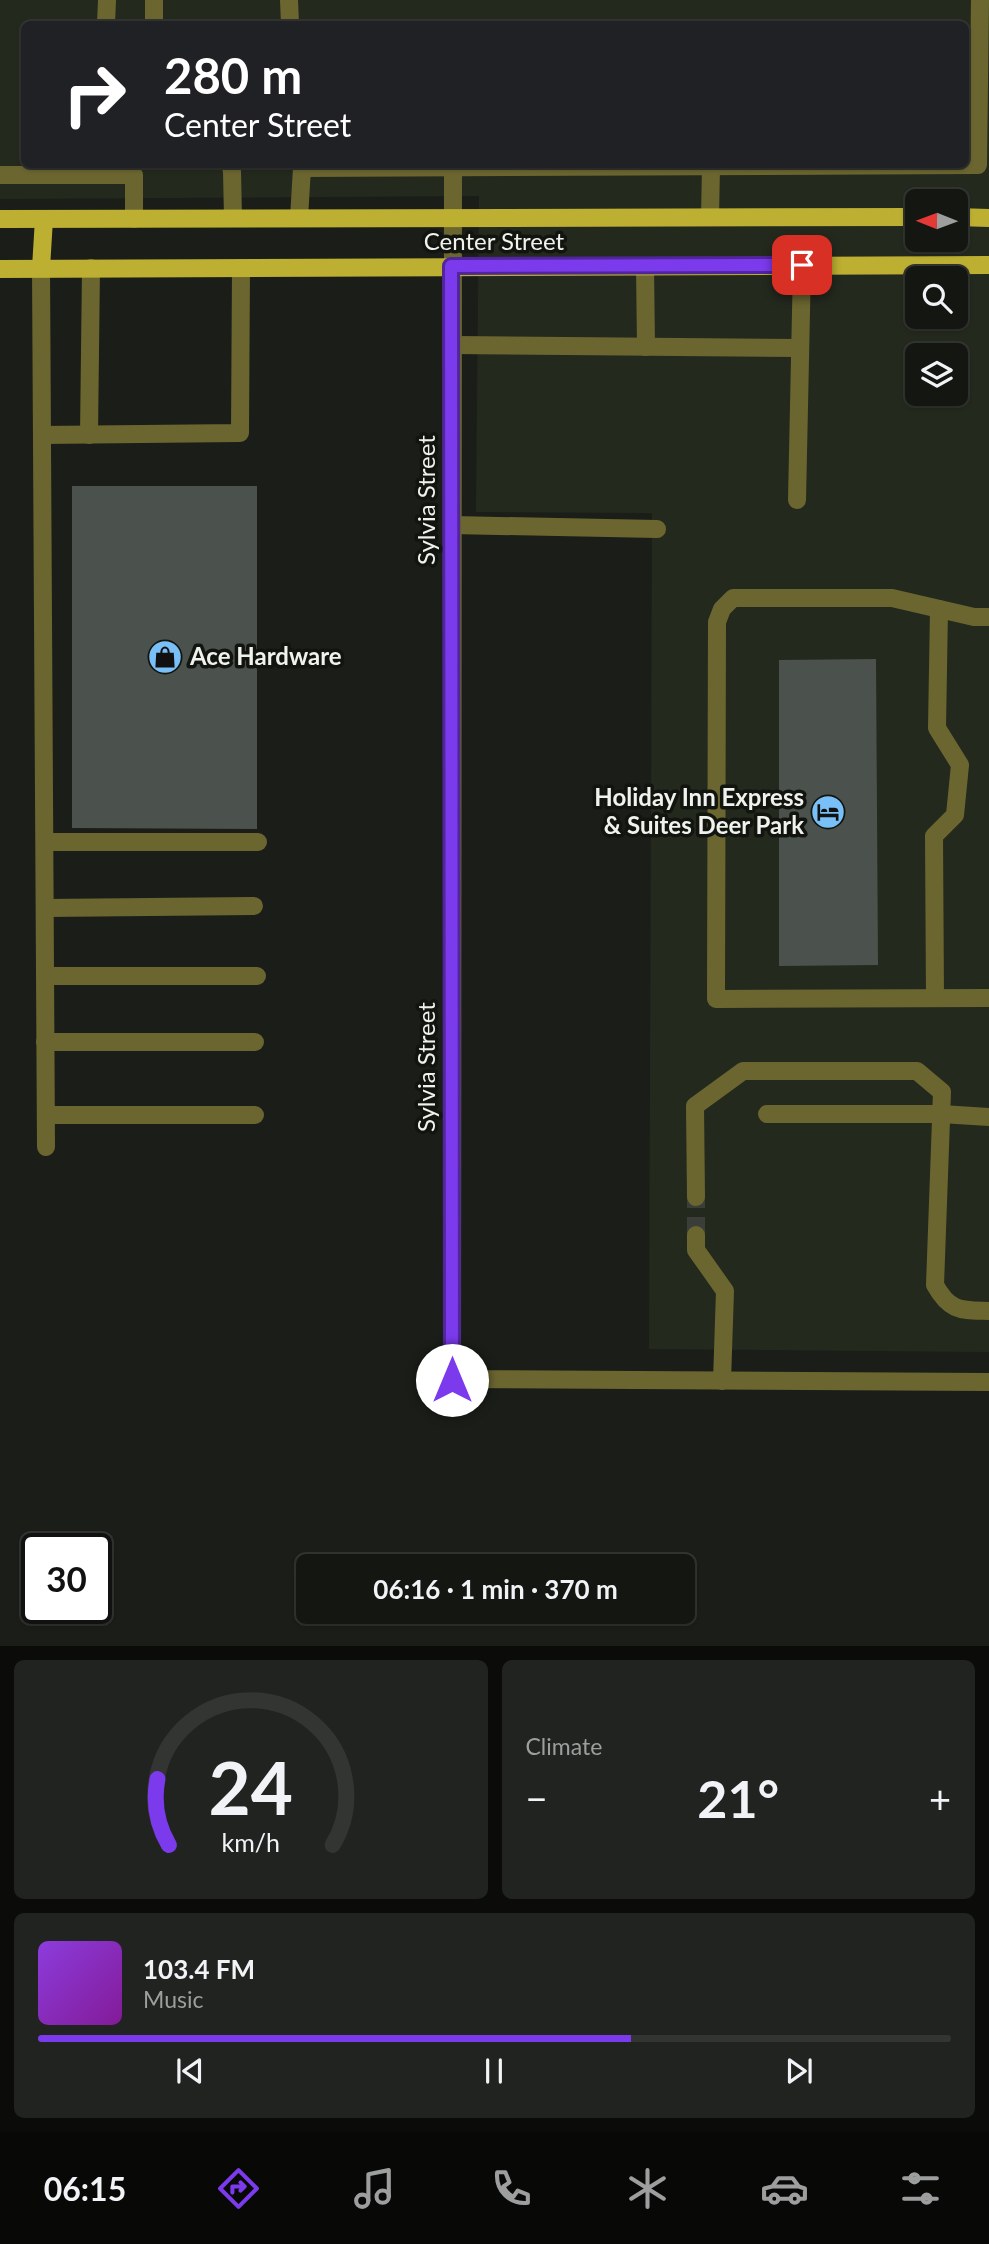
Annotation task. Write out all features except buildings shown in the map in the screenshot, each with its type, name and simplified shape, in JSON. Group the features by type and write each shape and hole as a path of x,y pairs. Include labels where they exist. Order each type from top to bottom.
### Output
{"main road":[{"name":"Center Street","path":"0,219 905,218"},
{"path":"968,218 989,218"},
{"path":"41,268 44,219"},
{"name":"Center Street","path":"0,269 989,265"}],"street":[{"path":"106,21 107,0"},
{"path":"154,0 154,21"},
{"path":"289,0 290,21"},
{"path":"969,165 978,165 980,0"},
{"path":"231,168 233,218"},
{"path":"299,218 302,168"},
{"name":"Sylvia Street","path":"453,168 452,1380 989,1382"},
{"path":"710,217 711,168"},
{"path":"0,175 136,170 134,219"},
{"path":"645,265 646,347"},
{"path":"797,500 802,265"},
{"path":"41,268 46,1147"},
{"path":"89,435 91,268"},
{"path":"42,435 240,433 241,268"},
{"path":"452,345 800,348"},
{"path":"452,525 657,529"},
{"path":"989,617 974,617 892,598 733,598 722,609 717,622 716,999 989,998"},
{"path":"935,998 934,836 955,815 960,765 937,729 940,609"},
{"path":"45,842 258,842"},
{"path":"45,908 254,906"},
{"path":"45,976 257,976"},
{"path":"46,1042 255,1042"},
{"path":"696,1198 695,1105 743,1071 917,1071 942,1092 935,1285 943,1299 958,1310 989,1311"},
{"path":"766,1114 989,1116"},
{"path":"46,1115 255,1115"},
{"path":"695,1235 696,1250 725,1291 722,1381"}],"shaded area":[{"path":"0,0 989,0 989,1352 649,1349 652,513 476,512 479,196 0,199"}],"tunnel":[{"path":"696,1197 696,1235"}],"place":[{"name":"Ace Hardware","path":"165,657"},
{"name":"Holiday Inn Express & Suites Deer Park","path":"828,812"}],"route":[{"path":"452,1380 451,266 802,265"}]}
